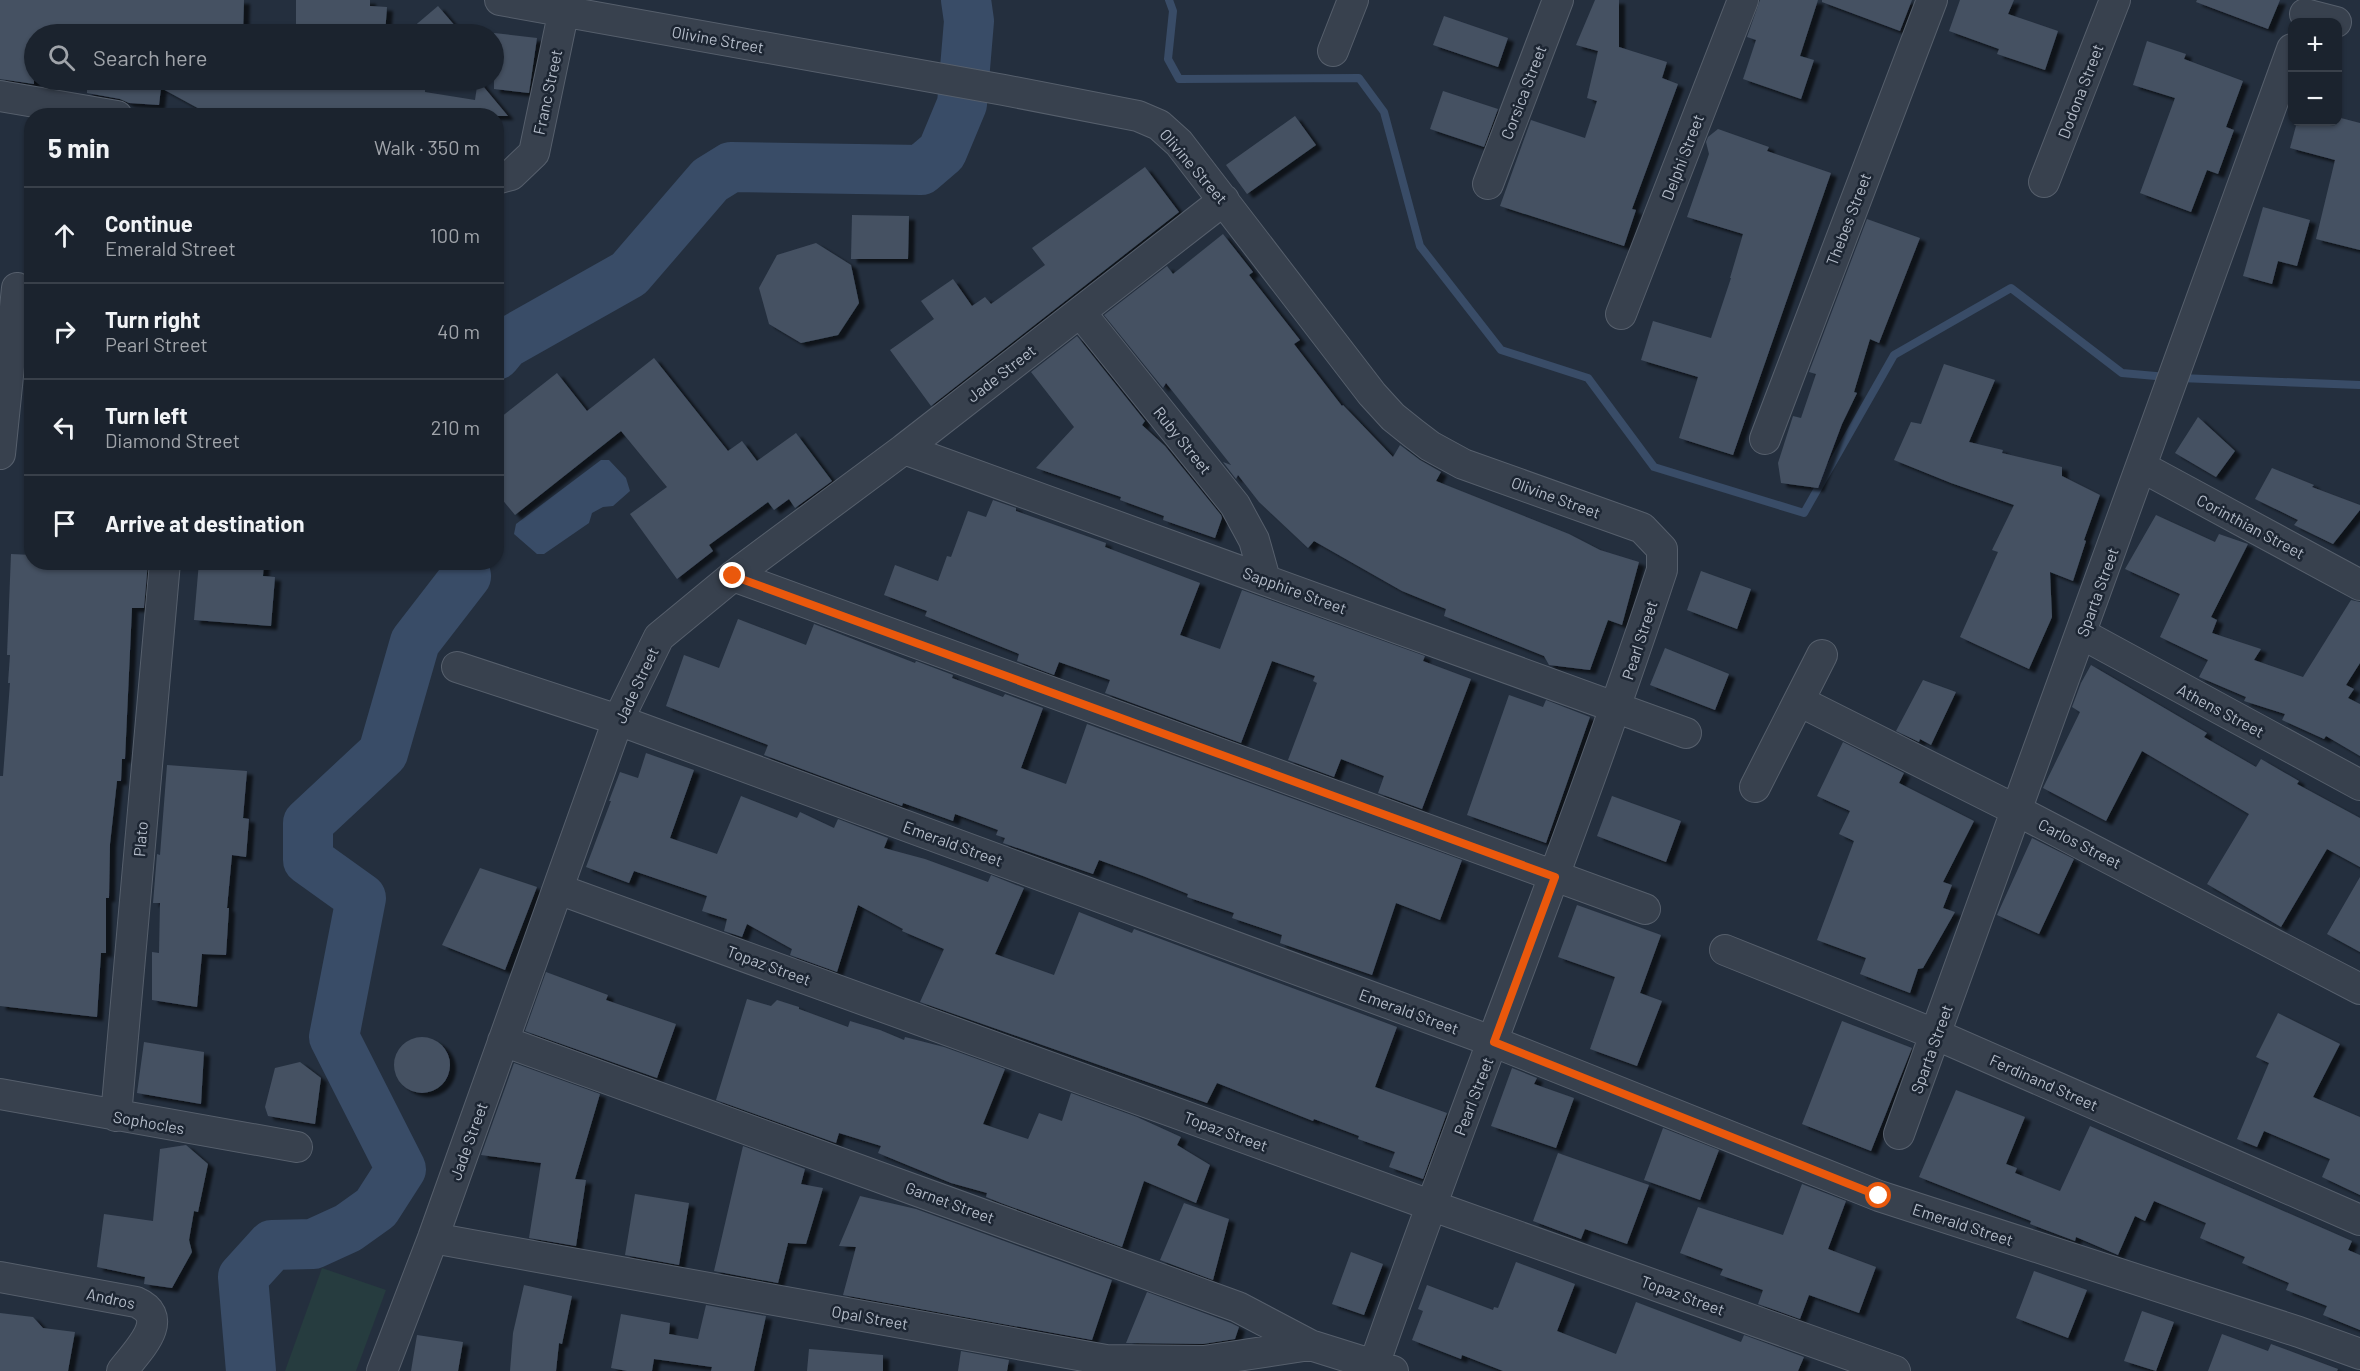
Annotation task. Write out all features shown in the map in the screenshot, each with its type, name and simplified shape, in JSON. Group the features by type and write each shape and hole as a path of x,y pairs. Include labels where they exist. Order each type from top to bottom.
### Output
{"street":[{"name":"Olivine Street","path":"500,0 565,6 1138,116 1159,125 1179,143 1372,394 1393,417 1430,447 1463,464 1642,528 1662,549"},
{"path":"1333,51 1353,0"},
{"name":"Corsica Street","path":"1488,184 1558,0"},
{"name":"Delphi Street","path":"1621,314 1743,0"},
{"name":"Thebes Street","path":"1765,439 1932,0"},
{"name":"Dodona Street","path":"2044,182 2115,0"},
{"name":"Franc Street","path":"504,177 534,153 565,6"},
{"path":"2306,12 2323,18"},
{"path":"2342,24 2360,29"},
{"name":"Sparta Street","path":"1899,1134 1937,1035 2016,810 2082,634 2288,60"},
{"path":"0,96 70,108"},
{"name":"Jade Street","path":"382,1371 434,1238 618,720 659,637 733,576 904,449 1224,200"},
{"path":"0,454 16,288"},
{"name":"Ruby Street","path":"1080,312 1235,505 1254,540 1264,579"},
{"name":"Sapphire Street","path":"904,449 1617,706 1686,733"},
{"name":"Corinthian Street","path":"2142,467 2360,585"},
{"name":"Pearl Street","path":"1380,1369 1430,1205 1494,1042 1617,706 1662,570 1662,549"},
{"name":"Plato","path":"116,1116 164,570"},
{"path":"733,576 1645,909"},
{"name":"Athens Street","path":"2082,634 2360,785"},
{"path":"1755,787 1822,655"},
{"name":"Emerald Street","path":"457,667 618,720 1494,1042 1879,1196 2299,1332 2360,1354"},
{"name":"Carlos Street","path":"1798,701 2016,810 2360,989"},
{"name":"Topaz Street","path":"558,888 1894,1371"},
{"name":"Ferdinand Street","path":"1725,950 1937,1035 2360,1220"},
{"name":"Garnet Street","path":"503,1041 1238,1307 1310,1345 1380,1369"},
{"name":"Sophocles","path":"0,1095 297,1147"},
{"name":"Opal Street","path":"434,1238 1106,1360 1204,1361 1310,1345"},
{"name":"Andros","path":"0,1277 136,1302 145,1306 152,1313 153,1324 150,1332 122,1371"}],"green space":[{"path":"322,1268 386,1290 356,1371 285,1371"}],"water":[{"path":"601,460 609,460 626,478 630,491 613,506 603,507 592,513 589,523 544,554 537,554 514,534 516,524"}],"building":[{"path":"0,0 244,0 243,24 24,24 24,83 0,79"},
{"path":"296,0 370,0 370,6 387,7 386,24 296,24"},
{"path":"1595,0 1619,0 1619,47 1667,62 1662,78 1678,84 1632,209 1636,210 1624,246 1500,206 1531,120 1585,138 1597,101 1587,98 1598,51 1576,45"},
{"path":"1760,0 1818,0 1800,56 1814,60 1801,99 1743,79 1756,40 1747,37"},
{"path":"1822,0 1912,0 1900,31 1822,2"},
{"path":"1960,0 2014,0 2008,14 2058,31 2045,70 1997,54 1999,49 1949,31"},
{"path":"2197,0 2280,0 2268,29 2196,2"},
{"path":"438,6 453,24 417,24"},
{"path":"1444,16 1508,38 1498,67 1433,45"},
{"path":"504,34 537,38 529,93 503,90"},
{"path":"2147,41 2186,54 2184,59 2243,81 2226,127 2234,130 2218,174 2207,170 2191,212 2140,193 2175,98 2133,85"},
{"path":"87,90 161,90 159,105 129,103 120,99 87,93"},
{"path":"165,90 425,90 425,92 475,100 476,90 486,90 501,108 198,108"},
{"path":"1443,91 1498,109 1484,147 1430,129"},
{"path":"1295,116 1316,145 1247,194 1226,165"},
{"path":"2342,118 2360,123 2360,250 2316,239 2335,160 2290,148 2296,126 2342,126"},
{"path":"1718,129 1769,147 1767,151 1831,173 1733,455 1679,438 1698,377 1641,360 1653,321 1711,338 1731,278 1743,234 1687,217 1709,154 1706,142 1708,137"},
{"path":"1145,167 1179,212 931,406 890,350 934,319 921,301 953,279 972,306 985,297 991,304 1045,265 1032,248"},
{"path":"2263,207 2310,220 2297,266 2278,261 2272,284 2243,276"},
{"path":"852,215 909,216 908,259 851,259"},
{"path":"1867,219 1920,238 1879,343 1870,339 1854,392 1857,393 1842,424 1818,488 1781,483 1778,463 1793,416 1801,418 1816,374 1809,372"},
{"path":"1223,234 1253,272 1249,275 1300,340 1294,344 1342,406 1393,457 1400,445 1441,472 1436,481 1569,534 1600,550 1639,562 1622,625 1608,620 1590,670 1549,665 1544,656 1444,616 1446,609 1402,591 1314,541 1308,548 1259,502 1238,475 1236,479 1223,462 1231,465 1166,383 1163,388 1104,315 1167,266 1173,274"},
{"path":"816,243 851,265 859,303 838,335 801,343 769,324 759,288 777,255"},
{"path":"1077,336 1145,421 1142,425 1165,446 1221,515 1215,538 1163,520 1164,516 1120,500 1121,497 1036,468 1074,427 1031,372"},
{"path":"654,358 728,451 742,441 757,461 796,433 832,481 795,508 789,499 774,510 768,502 709,545 713,551 677,579 630,514 667,487 621,431 515,515 504,502 504,415 557,373 587,411"},
{"path":"1944,364 1995,380 1969,442 2003,450 2002,453 2062,467 2062,476 2100,495 2073,581 2050,572 2052,617 2029,669 1960,637 1998,552 1992,550 2014,505 1894,460 1911,422 1921,424"},
{"path":"2198,417 2235,451 2216,477 2175,453"},
{"path":"2272,468 2314,485 2312,487 2360,505 2360,510 2333,544 2294,525 2298,520 2255,499"},
{"path":"993,500 1016,508 1016,511 1106,543 1105,547 1200,583 1180,635 1220,649 1242,590 1425,656 1423,661 1471,679 1422,809 1378,793 1384,776 1341,759 1334,777 1288,760 1317,683 1313,681 1315,676 1272,661 1241,743 1105,693 1110,680 1059,662 1054,675 1017,661 1019,654 925,616 927,611 884,595 895,565 938,581 947,556 951,557 968,511 986,517"},
{"path":"2156,515 2215,542 2219,534 2248,544 2211,617 2217,620 2212,633 2261,649 2254,660 2303,677 2351,600 2360,602 2360,663 2346,685 2354,689 2348,698 2360,704 2360,756 2326,736 2324,739 2282,720 2285,714 2244,701 2246,697 2199,677 2208,660 2160,637 2180,594 2125,569"},
{"path":"11,554 24,555 24,570 147,570 144,608 132,608 125,759 122,759 121,781 117,781 110,844 109,898 106,898 106,953 101,953 97,1017 0,1006 0,776 3,776 10,683 8,683 10,655 7,655"},
{"path":"198,570 263,570 263,576 275,577 271,626 194,620"},
{"path":"1701,571 1751,589 1737,629 1687,610"},
{"path":"738,619 806,645 814,624 915,663 916,661 953,675 952,678 1003,697 1005,694 1043,708 1021,768 1066,784 1087,724 1462,860 1440,920 1396,903 1372,975 1280,943 1282,935 1232,918 1234,913 1187,897 1188,894 1099,860 1093,874 1003,843 1005,838 996,835 998,830 955,814 953,821 903,803 902,806 764,755 768,745 666,706 684,655 719,668"},
{"path":"1665,648 1729,674 1715,710 1650,685"},
{"path":"2091,665 2207,733 2204,737 2256,767 2261,759 2299,781 2297,784 2360,818 2360,867 2327,849 2281,927 2207,884 2249,814 2142,751 2106,821 2043,788 2080,712 2072,707"},
{"path":"1923,680 1956,692 1931,745 1896,731"},
{"path":"1509,695 1543,707 1546,700 1590,717 1546,843 1467,815"},
{"path":"1843,742 1904,773 1899,783 1974,821 1943,882 1952,885 1943,908 1955,912 1923,968 1918,969 1910,993 1860,974 1866,958 1817,940 1854,841 1839,834 1850,811 1817,796"},
{"path":"646,753 694,770 670,838 717,854 741,796 797,818 800,812 834,828 838,819 888,838 884,848 925,859 988,882 991,875 1024,888 995,954 1054,975 1079,912 1132,933 1134,929 1397,1027 1375,1087 1447,1113 1423,1179 1389,1167 1395,1152 1358,1139 1359,1136 1314,1119 1313,1121 1217,1083 1207,1103 920,1002 944,949 902,931 903,929 858,905 837,972 790,955 792,949 747,924 742,937 724,931 727,919 702,911 707,896 634,871 629,883 586,867 620,772 638,778"},
{"path":"167,765 247,771 243,818 249,819 246,857 232,855 227,908 229,908 226,955 202,954 197,1007 152,1000 152,952 159,953 160,903 153,903 157,854 160,855"},
{"path":"1612,796 1681,821 1666,862 1597,836"},
{"path":"2032,838 2074,859 2039,934 1997,915"},
{"path":"480,868 537,887 505,970 442,945"},
{"path":"2360,877 2360,952 2327,934"},
{"path":"1577,905 1661,935 1640,993 1662,1001 1637,1066 1590,1049 1615,977 1558,957"},
{"path":"546,972 608,995 606,1000 676,1024 657,1078 525,1031"},
{"path":"747,999 771,1006 777,1000 848,1027 850,1021 904,1040 905,1037 944,1047 1005,1069 983,1124 1028,1139 1039,1113 1062,1121 1071,1093 1137,1117 1181,1137 1177,1145 1210,1165 1196,1203 1144,1181 1122,1247 1001,1203 986,1197 987,1193 951,1183 878,1153 881,1146 839,1133 836,1143 716,1100"},
{"path":"2278,1013 2340,1044 2313,1097 2360,1117 2360,1195 2322,1177 2330,1159 2264,1131 2257,1147 2237,1139 2269,1063 2256,1057"},
{"path":"1842,1021 1912,1048 1871,1151 1802,1124"},
{"path":"422,1037 433,1039 442,1045 448,1054 450,1065 448,1076 442,1085 433,1091 422,1093 411,1091 402,1085 396,1076 394,1065 396,1054 402,1045 411,1039"},
{"path":"144,1042 204,1052 201,1104 137,1093"},
{"path":"300,1062 321,1078 315,1124 268,1116 265,1107 275,1068"},
{"path":"514,1063 600,1094 575,1179 586,1180 576,1246 529,1238 541,1163 481,1155"},
{"path":"1512,1068 1537,1078 1534,1084 1574,1098 1556,1148 1491,1126"},
{"path":"1956,1090 2025,1117 2006,1164 2017,1168 2015,1173 2060,1191 2090,1126 2352,1241 2348,1250 2360,1255 2360,1330 2323,1315 2327,1306 2286,1290 2289,1283 2242,1263 2245,1257 2200,1238 2206,1223 2154,1201 2145,1221 2135,1216 2118,1255 2076,1237 2075,1241 2030,1224 2031,1221 1919,1177"},
{"path":"1663,1128 1719,1150 1700,1200 1644,1180"},
{"path":"186,1145 208,1164 198,1212 194,1211 189,1240 192,1252 172,1288 144,1284 145,1277 97,1267 104,1214 153,1221 160,1149"},
{"path":"743,1146 805,1169 801,1184 823,1188 806,1244 788,1243 778,1283 714,1271"},
{"path":"1558,1153 1649,1185 1627,1244 1585,1229 1581,1239 1533,1221"},
{"path":"1802,1184 1846,1201 1828,1249 1876,1267 1859,1313 1809,1295 1800,1319 1758,1304 1763,1290 1720,1275 1723,1269 1680,1253 1698,1207 1783,1235"},
{"path":"635,1194 689,1203 679,1265 625,1255"},
{"path":"860,1196 916,1209 1112,1280 1092,1340 843,1295 856,1247 839,1246"},
{"path":"1184,1203 1229,1219 1213,1280 1160,1260"},
{"path":"1351,1252 1383,1264 1364,1315 1332,1304"},
{"path":"1516,1262 1575,1284 1557,1331 1616,1354 1636,1302 1741,1342 1744,1335 1804,1357 1798,1371 1503,1371 1462,1355 1461,1359 1412,1340 1423,1311 1418,1309 1427,1285 1493,1310 1494,1307 1498,1308"},
{"path":"2034,1271 2087,1290 2068,1338 2016,1318"},
{"path":"524,1285 572,1296 562,1344 559,1343 556,1371 510,1371 513,1333"},
{"path":"1147,1292 1239,1327 1235,1339 1203,1344 1126,1343"},
{"path":"706,1305 766,1316 754,1371 711,1371 712,1367 654,1359 652,1371 627,1371 611,1368 621,1314 670,1323 669,1334 698,1339"},
{"path":"2142,1311 2174,1322 2156,1371 2124,1361"},
{"path":"0,1313 33,1317 43,1328 75,1332 68,1371 0,1371"},
{"path":"2222,1334 2268,1351 2271,1344 2338,1369 2337,1371 2208,1371"},
{"path":"417,1335 463,1342 458,1371 411,1371"},
{"path":"809,1349 883,1355 883,1371 807,1371"},
{"path":"961,1351 1009,1360 1007,1371 958,1371"}],"waterway":[{"path":"504,345 629,274 710,180 731,167 921,170 942,152 962,104 969,21 966,0"},
{"path":"1169,0 1173,11 1168,59 1179,79 1359,78 1384,112 1420,246 1501,350 1588,378 1654,467 1804,513 1894,355 2011,288 2122,373 2167,377"},
{"path":"2180,378 2360,385"},
{"path":"251,1371 243,1277 272,1245 313,1244 348,1228 376,1208 401,1169 334,1037 361,898 308,860 308,823 383,753 415,642 466,576 465,570"}],"route":[{"path":"733,576 1555,877 1494,1042 1879,1196"}]}
